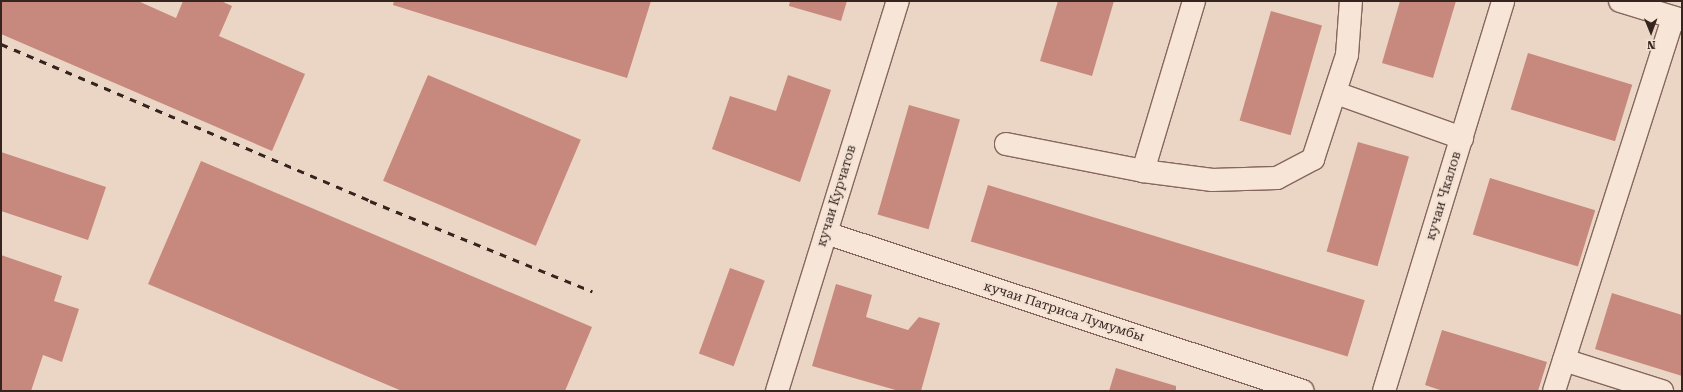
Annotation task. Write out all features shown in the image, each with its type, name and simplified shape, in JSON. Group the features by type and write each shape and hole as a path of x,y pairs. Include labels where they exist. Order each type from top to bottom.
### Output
{"street":[{"name":"кучаи Курчатов","path":"777,391 898,1"},
{"path":"1143,171 1194,1"},
{"path":"1006,144 1143,171 1212,180 1277,178 1313,160 1336,93 1347,55 1351,1"},
{"name":"кучаи Чкалов","path":"1384,391 1504,1"},
{"path":"1554,391 1677,19 1620,1"},
{"path":"1336,93 1462,138"},
{"name":"кучаи Патриса Лумумбы","path":"826,233 1303,391"},
{"path":"1564,360 1662,391"}],"building":[{"path":"1,1 138,1 176,18 183,1 221,1 232,6 219,36 305,74 272,151 1,34"},
{"path":"394,1 651,1 627,78 393,5"},
{"path":"790,1 847,1 841,21 789,6"},
{"path":"1058,1 1114,1 1092,76 1040,61"},
{"path":"1400,1 1456,1 1433,78 1382,63"},
{"path":"1271,11 1322,26 1291,135 1240,121"},
{"path":"1528,53 1632,85 1615,141 1511,109"},
{"path":"428,75 581,140 536,246 383,181"},
{"path":"788,75 831,90 800,182 712,149 730,96 776,111"},
{"path":"909,105 960,120 929,229 878,215"},
{"path":"1358,142 1409,157 1378,266 1327,252"},
{"path":"1,152 106,187 88,240 1,211"},
{"path":"201,161 592,327 565,391 402,391 148,284"},
{"path":"1490,178 1595,210 1578,267 1473,234"},
{"path":"988,185 1365,300 1348,357 971,241"},
{"path":"1,255 62,276 54,301 79,309 62,362 43,355 31,391 1,391"},
{"path":"730,268 765,281 734,366 699,354"},
{"path":"836,284 872,295 866,317 908,330 919,317 940,323 921,391 899,391 812,366"},
{"path":"1612,293 1682,315 1682,376 1595,349"},
{"path":"1442,330 1547,362 1538,391 1443,391 1425,385"},
{"path":"1116,368 1176,386 1176,391 1109,391"}],"railway":[{"path":"1,44 370,201 592,291"}]}
